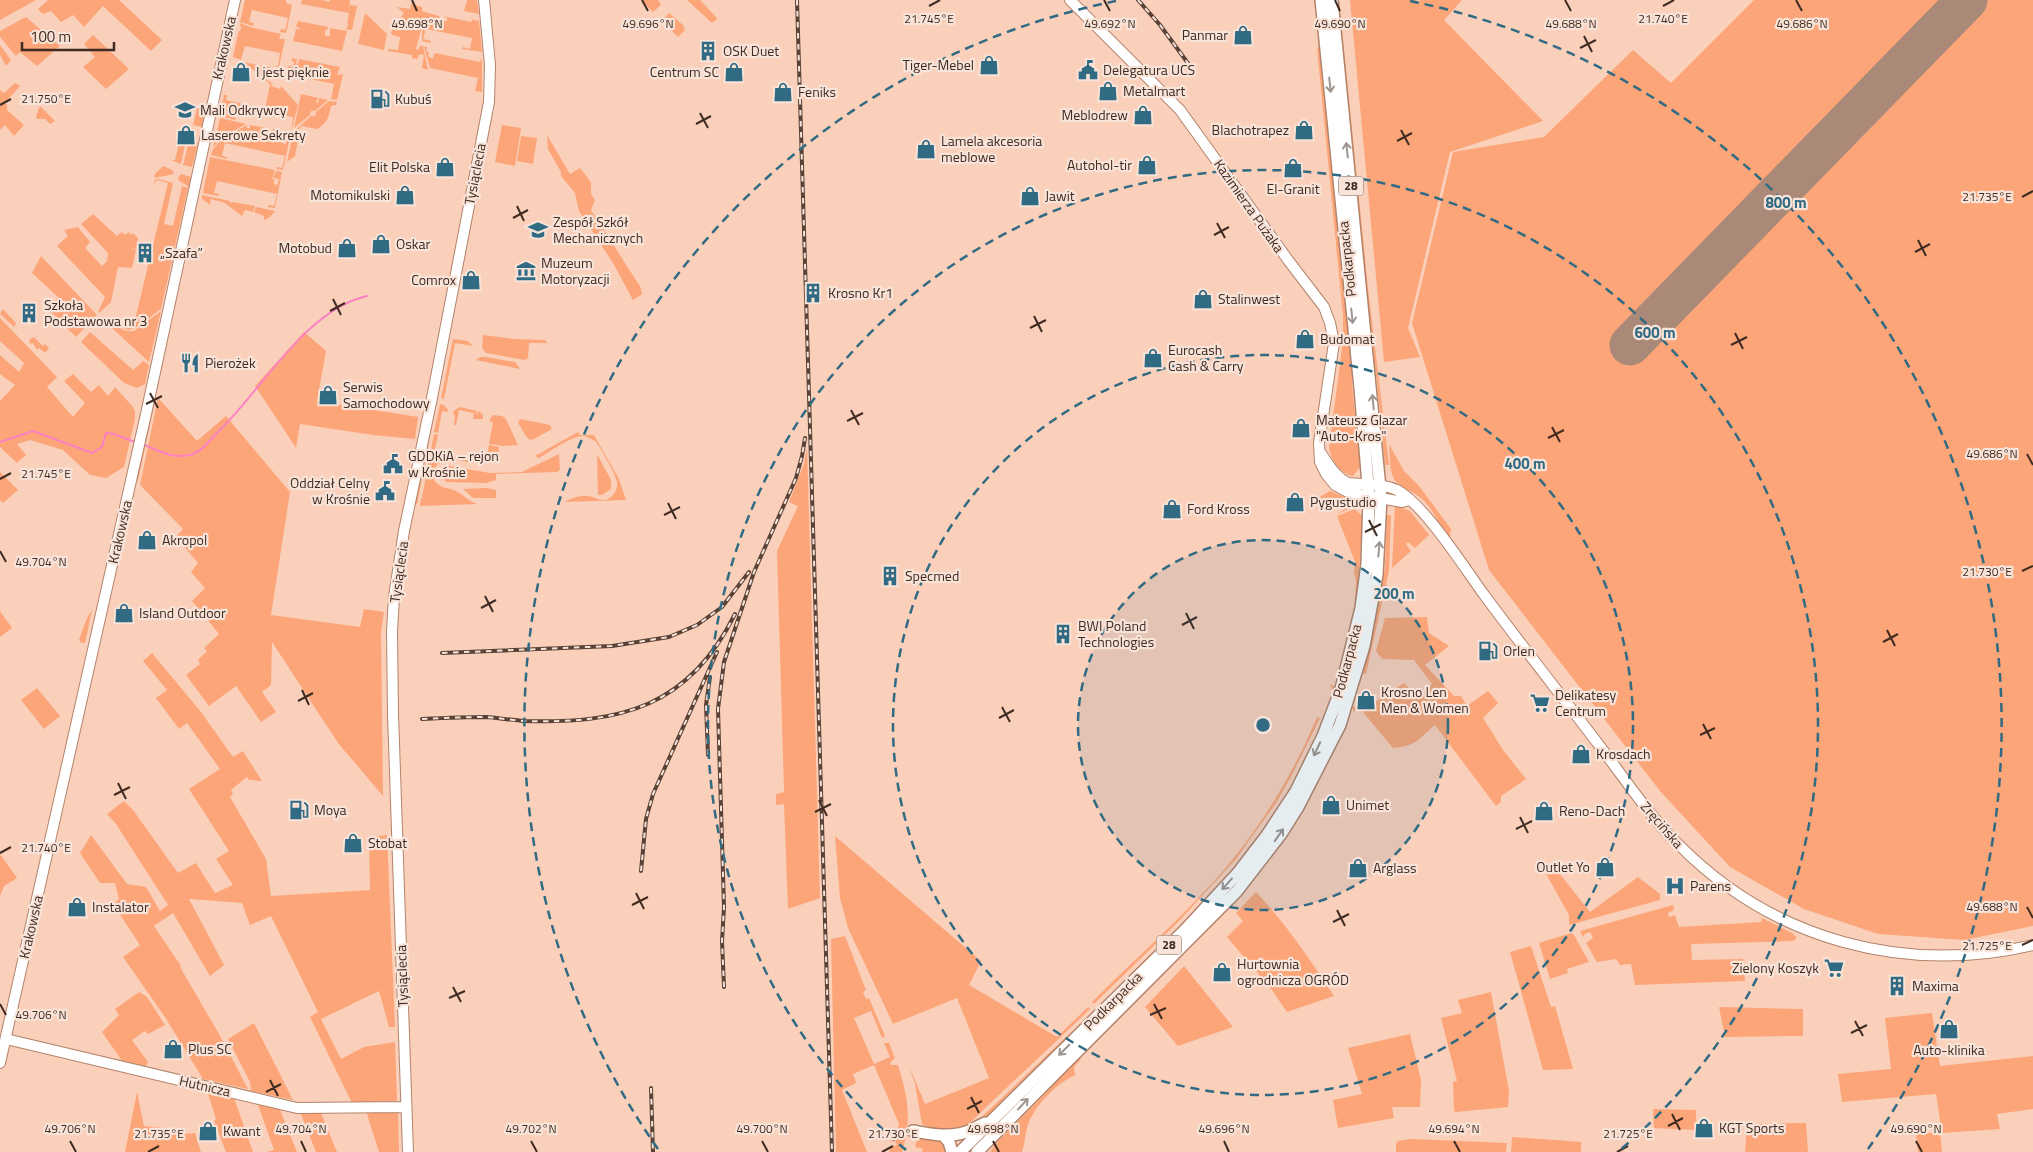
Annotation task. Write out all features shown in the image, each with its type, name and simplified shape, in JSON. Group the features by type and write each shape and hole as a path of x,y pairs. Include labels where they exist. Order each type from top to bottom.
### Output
{"main road":[{"name":"Podkarpacka","path":"960,1152 1205,910 1237,874 1267,836 1296,791 1323,736 1335,704 1356,634 1367,564 1369,497 1321,0"},
{"name":"Podkarpacka","path":"977,1152 1237,891 1281,834 1298,807 1340,725 1359,664 1376,583 1381,498 1332,0"},
{"path":"913,1131 944,1135 965,1133 991,1122"},
{"path":"944,1135 949,1142 952,1152"},
{"path":"986,1152 990,1139"}],"street":[{"name":"Krakowska","path":"0,1063 139,443 235,0"},
{"name":"Tysiąclecia","path":"408,1152 393,705 392,631 394,597 404,531 432,398 489,102 490,65 484,0"},
{"name":"Kazimierza Pużaka","path":"1070,0 1180,110 1324,307 1332,332 1333,352 1320,435 1323,469 1335,485 1348,492 1369,497"},
{"path":"1320,452 1335,474 1344,481 1368,484"},
{"name":"Zręcińska","path":"1368,484 1380,485 1396,490 1410,500 1428,519 1643,804 1680,846 1722,882 1752,903 1808,931 1866,948 1918,955 1963,956 1992,953 2033,945"},
{"path":"1369,497 1402,502 1410,500"},
{"name":"Hutnicza","path":"6,1039 297,1108 406,1107"}],"shaded area":[{"path":"0,0 36,0 0,20"},
{"path":"48,0 119,0 162,40 151,51 103,6 84,27 73,15 61,22 51,11 43,14 38,9"},
{"path":"245,0 286,0 286,3 292,5 286,33 280,32 281,29 285,30 288,18 252,10 249,22 254,23 253,26 240,22"},
{"path":"302,0 323,0 329,2 330,0 350,0 349,10 350,5 357,6 352,30 346,29 349,24 347,25 349,13 301,4"},
{"path":"467,0 477,0 479,14 464,11"},
{"path":"641,0 658,0 661,5 653,12"},
{"path":"687,0 700,0 717,19 712,23"},
{"path":"1336,0 1339,0 1368,288 1389,465 1385,465 1377,380 1370,345"},
{"path":"1350,0 1416,0 1418,2 1421,0 1462,0 1444,20 1543,121 1450,152 1408,328 1420,357 1384,362"},
{"path":"1754,0 2033,0 2033,926 1964,940 1878,934 1804,909 1730,867 1660,791 1489,570 1412,323 1453,152 1544,137 1633,50 1671,83"},
{"path":"411,4 422,7 422,26 416,49 418,50 420,46 423,46 428,70 422,68 424,55 420,54 417,59 412,58 412,55 388,51 388,49 398,50 400,37 392,35 391,32 404,13 397,7 410,9"},
{"path":"422,11 439,16 441,21 447,21 447,18 443,16 471,22 473,18 473,20 479,21 482,52 462,49 463,47 470,49 472,38 426,29 423,39 431,41 431,43 422,41"},
{"path":"365,13 387,34 384,50 358,44"},
{"path":"669,13 683,25 685,30 678,37 662,21"},
{"path":"26,17 60,46 37,66 20,52 16,56 0,37 0,31"},
{"path":"298,21 328,27 325,30 325,36 330,36 330,28 347,31 342,51 293,41 296,29 300,28 296,27"},
{"path":"240,23 281,34 279,39 285,39 279,67 272,66 278,66 280,53 245,46 241,60 233,57 238,33 241,29"},
{"path":"93,35 129,69 106,89 83,67 95,57 84,44"},
{"path":"0,45 11,60 6,66 0,55"},
{"path":"1322,45 1352,349 1352,384 1360,467 1353,476 1348,475 1337,466 1329,448 1343,340 1343,316 1317,48"},
{"path":"424,47 427,47 426,51 429,52 428,56 431,58 433,58 435,53 480,62 482,58 482,92 475,91 478,78 430,68"},
{"path":"292,58 297,59 296,63 298,64 299,59 340,67 337,75 343,74 337,100 331,99 334,84 286,74 288,66 293,67 294,62"},
{"path":"244,62 257,65 254,68 259,71 261,68 259,65 270,67 267,80 272,83 271,86 280,89 281,86 298,105 291,132 293,117 234,105 231,116 236,118 235,120 220,116 224,95 227,95 226,100 265,109 270,84"},
{"path":"15,83 20,86 5,103 7,110 24,125 14,136 5,125 0,130 0,90 4,93"},
{"path":"301,94 318,98 316,102 318,103 319,98 328,100 315,111 311,111 310,115 294,128"},
{"path":"329,101 337,102 336,105 331,106 328,117 323,124 317,129 301,126 297,133 293,132 311,116 315,116 316,112"},
{"path":"40,106 55,121 50,124 45,119 37,119 36,116"},
{"path":"197,108 205,109 202,127 193,125"},
{"path":"220,118 246,124 223,137 213,147"},
{"path":"247,125 247,128 250,128 250,125 270,129 272,133 273,129 286,132 282,143 286,144 287,133 291,133 283,170 276,169 277,167 282,168 285,156 225,143 222,156 227,157 227,159 211,155 216,145"},
{"path":"502,125 521,128 515,166 495,162"},
{"path":"293,134 299,135 295,156 287,162"},
{"path":"547,135 570,174 580,168 591,182 591,194 595,200 591,210 641,288 642,294 633,300 613,263 579,211 575,193 561,176 561,172 548,149"},
{"path":"521,136 537,138 533,164 517,161"},
{"path":"180,139 186,140 181,164 171,160 175,160"},
{"path":"189,141 198,143 192,167 183,165"},
{"path":"210,157 275,170 272,179 274,179 274,184 277,185 279,179 273,178 276,171 282,172 275,208 268,207 268,205 274,206 277,194 217,181 214,193 219,194 218,196 203,193"},
{"path":"163,166 172,170 174,174 154,178 155,174"},
{"path":"181,174 191,177 189,187 178,180"},
{"path":"158,179 173,183 164,224 173,226 182,186 188,188 161,309 135,328 129,330 122,327 133,328 168,183 157,180 154,185 155,180"},
{"path":"202,195 230,201 230,203 255,206 253,212 245,210 242,216 225,203 211,199 210,205 202,199"},
{"path":"256,207 275,211 264,220 264,216 254,212"},
{"path":"93,214 117,236 122,232 125,235 129,232 138,238 136,249 129,248 136,250 132,268 118,267 111,302 99,313 105,297 57,246 68,236 64,230 78,227 90,242 85,248 102,266 107,261 108,253 81,224"},
{"path":"41,256 97,315 76,337 48,309 58,297 32,273"},
{"path":"3,309 16,323 14,327 0,314"},
{"path":"161,311 149,362 101,318 104,316 104,320 114,322 115,318 120,319 119,326 121,328 126,331 134,331"},
{"path":"0,318 57,377 47,387 73,417 85,403 64,381 73,374 91,392 99,385 108,396 115,387 133,407 135,419 124,467 106,478 90,475 63,450 30,440 17,444 26,455 17,463 0,447 0,401 15,385 0,374 0,355 19,372 24,363 0,341"},
{"path":"90,332 133,370 143,361 149,365 145,384 137,388 124,383 81,342"},
{"path":"304,332 326,351 317,401 418,417 415,439 300,424 296,448 255,386"},
{"path":"483,335 545,340 547,343 529,343 528,358 525,360 486,353 482,348"},
{"path":"34,337 43,346 45,344 49,348 45,353 39,348 37,350 33,343 29,342"},
{"path":"453,339 468,341 473,346 455,343 444,399 441,398"},
{"path":"480,357 515,362 520,369 476,360"},
{"path":"154,397 156,397 138,481 137,480"},
{"path":"158,398 197,441 226,416 290,492 271,615 360,627 364,609 384,612 381,632 383,796 338,743 272,642 271,685 262,692 276,712 261,722 236,686 209,706 186,675 200,664 198,660 207,651 204,648 219,634 192,601 205,588 191,572 198,563 176,537 183,529 140,485"},
{"path":"440,404 444,405 448,412 442,411 438,433 434,432"},
{"path":"436,405 417,505 415,502 434,407"},
{"path":"460,407 477,411 476,415 479,411 483,415 483,419 473,419 474,413 459,410 456,425 454,425 455,416 453,413"},
{"path":"493,415 502,416 506,419 518,445 503,446 489,444 493,422 489,421"},
{"path":"520,419 550,425 552,429 530,440 518,423"},
{"path":"578,432 580,435 594,435 619,479 626,500 564,502 584,496 605,500 613,495 617,486 614,473 608,461 595,441 587,437 579,436 561,444 539,458 535,456"},
{"path":"434,434 438,435 434,454 475,461 472,463 452,459 444,460 436,466 434,480 477,504 420,506 421,498 425,499 422,497"},
{"path":"1389,444 1404,471 1419,486 1451,529 1449,538 1426,503 1419,496 1399,485 1394,479 1390,467"},
{"path":"489,445 499,447 498,459 486,460"},
{"path":"807,447 820,898 788,909 784,804 776,805 776,794 784,792 777,551 798,506 789,502 804,464"},
{"path":"559,454 560,470 557,472 496,474 496,480 486,483 446,482 441,476 443,469 449,466 490,473 522,472"},
{"path":"597,454 611,480 611,489 602,495 598,495"},
{"path":"0,472 18,490 3,503 0,500"},
{"path":"486,488 496,490 496,498 473,498 463,489"},
{"path":"1330,491 1353,500 1351,503 1354,507 1337,514 1350,506 1348,501 1339,498 1323,508 1320,503 1321,496"},
{"path":"1395,505 1410,511 1429,535 1415,548 1408,542 1406,544 1411,551 1392,568"},
{"path":"1355,509 1362,516 1355,610 1348,647 1334,694 1330,684 1336,687 1355,607 1356,580 1354,574 1355,562 1337,516"},
{"path":"1387,515 1391,515 1389,571 1366,674 1362,673 1352,705 1356,709 1354,712 1351,704 1385,569"},
{"path":"92,610 85,643 82,643 79,640"},
{"path":"0,611 12,628 0,637"},
{"path":"1427,617 1429,633 1449,646 1425,665 1454,696 1461,696 1467,706 1488,691 1498,703 1483,718 1503,750 1526,779 1501,796 1501,802 1496,806 1435,725 1412,744 1393,748 1362,711 1404,683 1417,697 1432,684 1414,660 1382,659 1376,651 1385,618"},
{"path":"152,653 201,712 233,757 243,751 262,781 249,780 247,777 231,790 233,794 230,797 266,859 271,896 370,890 369,837 387,835 395,1027 389,1027 379,991 321,1019 341,1059 364,1047 395,1042 397,1100 352,1103 310,1017 318,1012 271,916 250,925 242,903 189,899 224,965 210,976 173,913 154,926 181,966 248,1089 203,1079 165,1017 123,957 140,945 113,904 119,899 115,883 100,883 80,853 91,835 127,884 146,887 160,911 168,905 116,824 107,814 124,801 133,810 178,873 196,863 215,893 233,885 216,859 229,851 189,789 220,769 187,723 179,729 156,698 167,690 143,661"},
{"path":"37,688 60,716 44,729 21,700"},
{"path":"1317,717 1320,718 1292,775 1276,803 1236,859 1177,923 1094,1004 1092,1002 1188,909 1236,855 1253,833 1282,788"},
{"path":"835,836 981,961 969,985 1057,1037 1088,1007 1090,1009 965,1128 937,1129 922,1124 915,1084 909,1066 925,1104 989,1078 957,998 893,1024 848,928 840,898"},
{"path":"0,854 17,878 4,886 0,896"},
{"path":"1552,864 1590,912 1638,877 1660,894 1660,900 1569,925 1569,915 1544,870"},
{"path":"1256,892 1297,942 1334,996 1287,1012 1272,990 1227,937 1243,921 1236,913"},
{"path":"1673,905 1674,910 1668,913 1669,917 1675,915 1679,927 1761,922 1762,918 1792,933 1797,938 1793,941 1691,944 1692,960 1743,959 1745,981 1635,985 1631,964 1620,965 1616,959 1597,962 1586,943 1593,938 1590,932 1583,937 1580,931"},
{"path":"1571,933 1589,962 1567,969 1568,973 1550,979 1539,943"},
{"path":"845,936 866,990 863,992 866,999 869,998 885,1036 882,1038 871,1011 854,1018 874,1064 890,1057 884,1043 889,1043 895,1058 890,1063 891,1065 898,1065 908,1108 907,1129 902,1152 889,1152 891,1147 897,1145 895,1141 890,1141 896,1138 899,1124 874,1065 853,1074 856,1083 842,1090 867,1152 836,1152 831,939"},
{"path":"1531,946 1551,1007 1555,1006 1573,1069 1543,1070 1510,952"},
{"path":"1184,966 1233,1027 1178,1046 1145,1007"},
{"path":"139,992 147,997 165,1025 148,1034 145,1031 132,1040 148,1062 146,1066 122,1061 102,1032 119,1015 115,1009"},
{"path":"1491,992 1509,1091 1508,1107 1456,1112 1454,1111 1453,1082 1457,1081 1441,1018 1462,1013 1458,1000"},
{"path":"1719,1007 1803,1009 1803,1036 1725,1037"},
{"path":"1932,1013 1940,1066 2033,1056 2033,1109 1997,1114 2000,1129 1942,1133 1936,1094 1842,1102 1838,1074 1891,1069 1885,1018"},
{"path":"254,1023 293,1100 251,1091 250,1082 228,1039"},
{"path":"1410,1034 1421,1080 1420,1107 1392,1107 1394,1118 1338,1128 1333,1100 1362,1094 1348,1048"},
{"path":"1067,1036 1069,1039 1024,1079 989,1114 969,1129"},
{"path":"1078,1057 1081,1059 1074,1067 1075,1075 1054,1089 1035,1110 1028,1125 1022,1152 990,1152 996,1143 1044,1095"},
{"path":"207,1091 234,1098 253,1152 226,1152 214,1121 216,1119"},
{"path":"137,1092 144,1126 182,1130 184,1134 195,1133 201,1152 125,1152"},
{"path":"257,1102 279,1107 297,1152 267,1152 274,1150"},
{"path":"1653,1109 1696,1110 1696,1130 1654,1128"},
{"path":"366,1111 398,1111 399,1152 379,1152"},
{"path":"300,1112 321,1113 337,1152 316,1152"},
{"path":"1806,1123 1808,1152 1745,1152 1747,1124"},
{"path":"1940,1132 1942,1152 1918,1152 1916,1134"},
{"path":"1512,1137 1581,1142 1581,1152 1511,1152"},
{"path":"923,1138 944,1142 946,1152 922,1152 923,1149 915,1147 916,1142"},
{"path":"1411,1139 1507,1143 1506,1152 1396,1152 1398,1141"}],"waterway":[{"path":"142,444 176,456 197,452 234,415 304,334 324,317 345,304 367,296"},
{"path":"0,442 33,431 92,453 102,447 106,433 135,442"}],"runway":[{"path":"1630,345 1967,0"}],"railway":[{"path":"797,0 832,1152"},
{"path":"1138,0 1160,25 1190,66"},
{"path":"724,987 722,941 724,907 718,709 724,662 754,572 796,478 805,438"},
{"path":"442,653 612,646 669,637 697,625 722,607 749,572"},
{"path":"422,719 462,717 486,717 524,721 591,719 621,713 649,704 674,690 696,670 717,645 735,614"},
{"path":"641,871 646,819 653,794 717,652"},
{"path":"708,755 706,705 710,677"},
{"path":"651,1088 653,1152"}],"place":[{"name":"Panmar","path":"1243,35"},
{"name":"OSK Duet","path":"708,51"},
{"name":"Tiger-Mebel","path":"989,65"},
{"name":"Delegatura UCS","path":"1088,70"},
{"name":"I jest pięknie","path":"241,72"},
{"name":"Centrum SC","path":"734,72"},
{"name":"Metalmart","path":"1108,91"},
{"name":"Feniks","path":"783,92"},
{"name":"Kubuś","path":"380,99"},
{"name":"Mali Odkrywcy","path":"185,110"},
{"name":"Meblodrew","path":"1143,115"},
{"name":"Blachotrapez","path":"1304,130"},
{"name":"Laserowe Sekrety","path":"186,135"},
{"name":"Lamela akcesoria meblowe","path":"926,149"},
{"name":"Autohol-tir","path":"1147,165"},
{"name":"Elit Polska","path":"445,167"},
{"name":"El-Granit","path":"1293,168"},
{"name":"Motomikulski","path":"405,195"},
{"name":"Jawit","path":"1030,196"},
{"name":"Zespół Szkół Mechanicznych","path":"538,230"},
{"name":"Oskar","path":"381,244"},
{"name":"Motobud","path":"347,248"},
{"name":"„Szafa”","path":"145,253"},
{"name":"Muzeum Motoryzacji","path":"526,271"},
{"name":"Comrox","path":"471,280"},
{"name":"Krosno Kr1","path":"813,293"},
{"name":"Stalinwest","path":"1203,299"},
{"name":"Szkoła Podstawowa nr 3","path":"29,313"},
{"name":"Budomat","path":"1305,339"},
{"name":"Eurocash Cash & Carry","path":"1153,358"},
{"name":"Pierożek","path":"190,363"},
{"name":"Serwis Samochodowy","path":"328,395"},
{"name":"Mateusz Glazar \"Auto-Kros\"","path":"1301,428"},
{"name":"GDDKiA – rejon w Krośnie","path":"393,464"},
{"name":"Oddział Celny w Krośnie","path":"385,491"},
{"name":"Pygustudio","path":"1295,502"},
{"name":"Ford Kross","path":"1172,509"},
{"name":"Akropol","path":"147,540"},
{"name":"Specmed","path":"890,576"},
{"name":"Island Outdoor","path":"124,613"},
{"name":"BWI Poland Technologies","path":"1063,634"},
{"name":"Orlen","path":"1488,651"},
{"name":"Krosno Len Men & Women","path":"1366,700"},
{"name":"Delikatesy Centrum","path":"1540,703"},
{"name":"Krosdach","path":"1581,754"},
{"name":"Unimet","path":"1331,805"},
{"name":"Moya","path":"299,810"},
{"name":"Reno-Dach","path":"1544,811"},
{"name":"Stobat","path":"353,843"},
{"name":"Outlet Yo","path":"1605,867"},
{"name":"Arglass","path":"1358,868"},
{"name":"Parens","path":"1675,886"},
{"name":"Instalator","path":"77,907"},
{"name":"Zielony Koszyk","path":"1834,968"},
{"name":"Hurtownia ogrodnicza OGRÓD","path":"1222,972"},
{"name":"Maxima","path":"1897,986"},
{"name":"Auto-klinika","path":"1949,1029"},
{"name":"Plus SC","path":"173,1049"},
{"name":"KGT Sports","path":"1704,1128"},
{"name":"Kwant","path":"208,1131"}]}
